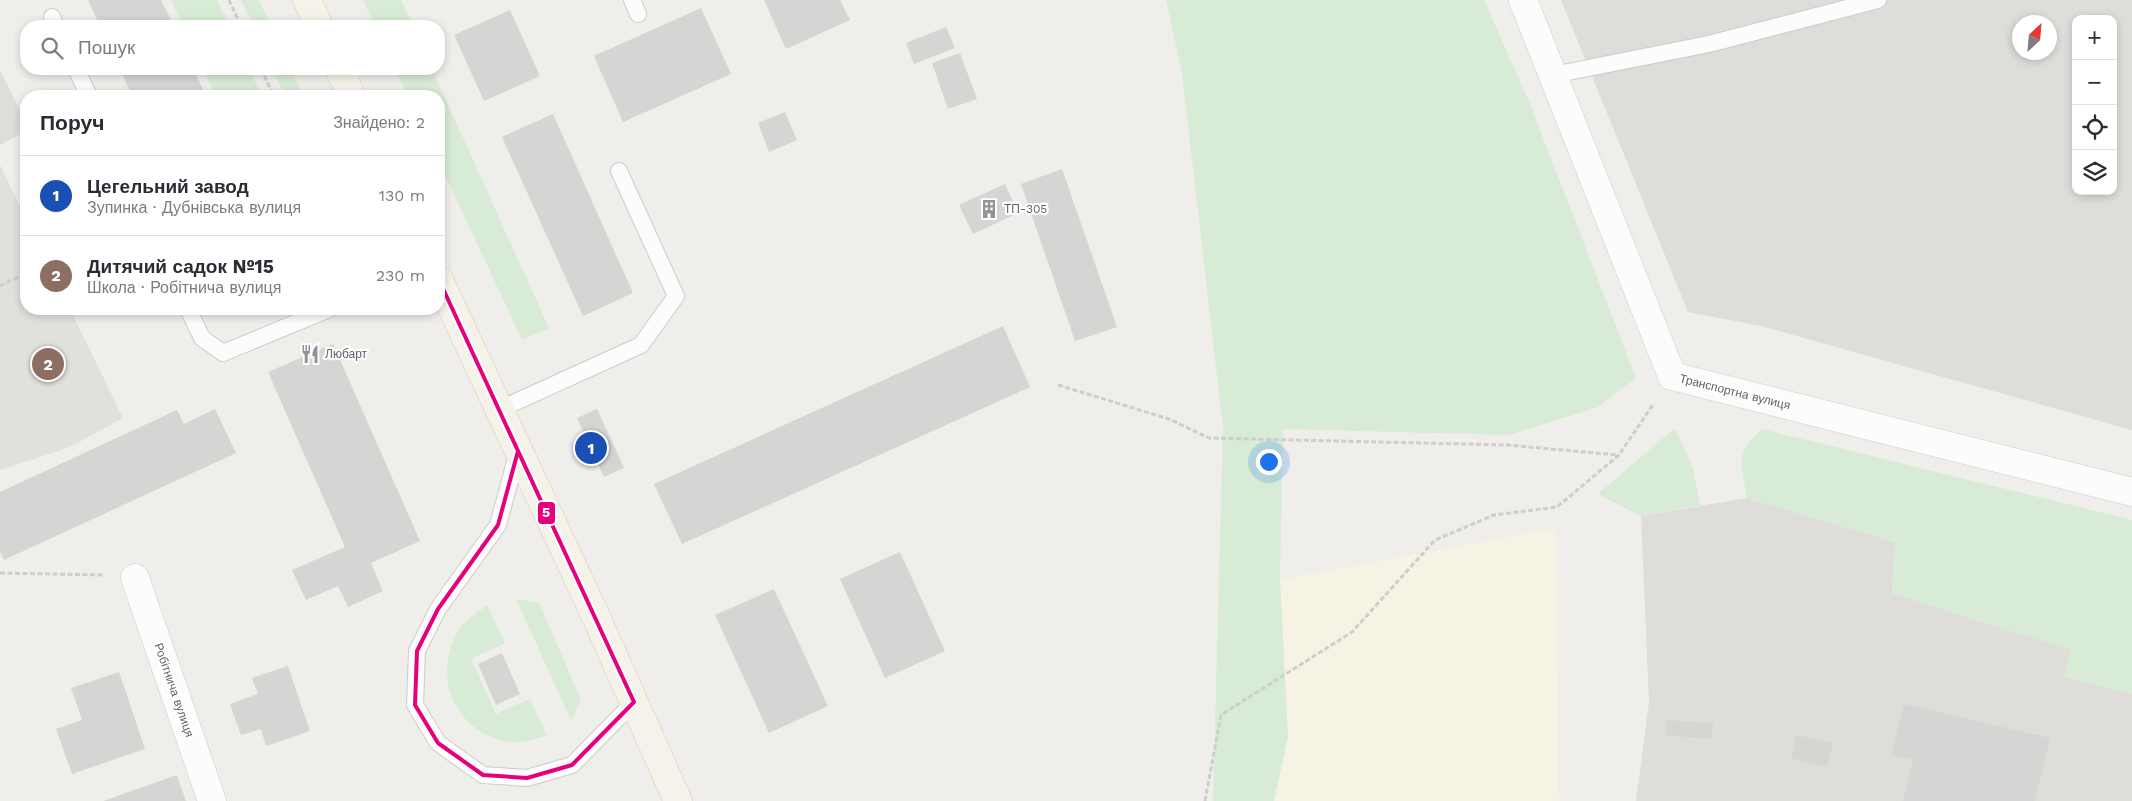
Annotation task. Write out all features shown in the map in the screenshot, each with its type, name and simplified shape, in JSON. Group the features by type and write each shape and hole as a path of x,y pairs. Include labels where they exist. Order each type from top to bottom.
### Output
{"main road":[{"path":"307,0 316,20"},
{"path":"342,75 349,90"},
{"path":"445,293 678,801"}],"street":[{"name":"Транспортна вулиця","path":"1524,0 1672,376 2132,492"},
{"name":"Робітнича вулиця","path":"135,578 212,801"}],"lane":[{"path":"1553,75 1709,44 1878,0"},
{"path":"79,75 86,90"},
{"path":"498,410 641,345 676,296 619,171"},
{"path":"191,315 202,338 223,353 315,315"},
{"path":"518,451 498,525 438,609 417,651 415,705 438,742 483,776 527,778 572,765 634,702"}],"path":[{"path":"229,0 238,20"},
{"path":"264,75 271,90"},
{"path":"0,286 20,276"},
{"path":"1205,801 1221,715 1352,632 1436,540 1494,515 1557,507 1619,455 1672,376"},
{"path":"1058,385 1169,419 1209,438 1507,445 1619,455"},
{"path":"0,573 89,574 135,578"}],"shaded area":[{"path":"1561,0 2132,0 2132,430 1761,326 1688,312"},
{"path":"0,70 20,110 20,134 0,145"},
{"path":"0,165 20,207 20,315 73,315 123,418 70,447 0,470"},
{"path":"1747,498 1895,542 1892,593 2071,650 2065,677 2132,694 2132,801 1636,801 1649,702 1641,516"},
{"path":"1555,528 1559,801 1274,801 1288,737 1280,580"}],"green space":[{"path":"171,0 217,0 226,20 181,20"},
{"path":"241,0 259,0 268,20 250,20"},
{"path":"363,0 401,0 410,20 373,20"},
{"path":"1166,0 1484,0 1530,104 1636,378 1598,407 1509,435 1283,429 1280,580 1288,737 1274,801 1213,801 1223,428 1182,73"},
{"path":"206,75 252,75 259,90 213,90"},
{"path":"276,75 294,75 301,90 282,90"},
{"path":"398,75 435,75 441,90 405,90"},
{"path":"445,98 549,328 522,340 445,175"},
{"path":"1675,428 1693,468 1700,505 1641,516 1598,494"},
{"path":"1762,429 2132,520 2132,694 2065,677 2071,650 1892,593 1895,542 1747,498 1742,468 1743,453"},
{"path":"516,599 539,603 581,700 571,720"},
{"path":"487,605 505,643 471,659 496,714 530,699 547,736 523,742 509,742 490,736 474,727 462,715 453,700 448,684 447,666 450,648 461,626"}],"building":[{"path":"88,0 161,0 171,20 97,20"},
{"path":"764,0 840,0 850,20 786,49"},
{"path":"701,8 731,74 623,122 594,56"},
{"path":"510,10 540,76 484,101 454,35"},
{"path":"946,27 955,48 914,64 906,43"},
{"path":"960,53 977,99 948,109 932,63"},
{"path":"123,75 196,75 203,90 129,90"},
{"path":"785,112 797,140 769,152 758,123"},
{"path":"553,114 633,293 583,316 502,137"},
{"path":"1062,169 1117,327 1075,341 1021,184"},
{"name":"ТП-305","path":"1005,184 1018,213 973,234 959,205"},
{"path":"1003,326 1030,387 682,544 654,484"},
{"path":"333,344 420,541 371,563 383,591 348,607 338,586 306,600 292,570 345,547 268,372"},
{"path":"215,409 236,453 4,560 0,552 0,492 177,410 184,424"},
{"path":"597,409 624,468 604,477 577,418"},
{"path":"900,552 945,651 885,678 840,579"},
{"path":"774,589 828,706 769,733 715,615"},
{"path":"502,653 520,694 496,705 478,664"},
{"path":"288,666 310,731 266,746 261,729 241,735 230,704 258,694 252,678"},
{"path":"119,672 145,749 72,774 56,729 82,720 71,688"},
{"path":"1904,704 2050,738 2035,801 1903,801 1913,760 1891,755"},
{"path":"1666,720 1713,723 1712,739 1665,735"},
{"path":"1796,735 1833,743 1827,767 1791,758"},
{"path":"177,775 186,801 103,801"}],"transit line":[{"name":"5","path":"445,293 634,702 572,765 527,778 483,775 438,743 415,705 417,651 438,609 498,525 518,451"}],"place":[{"name":"ТП-305","path":"989,209"},
{"name":"Любарт","path":"310,354"},
{"name":"Дитячий садок №15","path":"48,364"},
{"name":"Цегельний завод","path":"591,448"}]}
